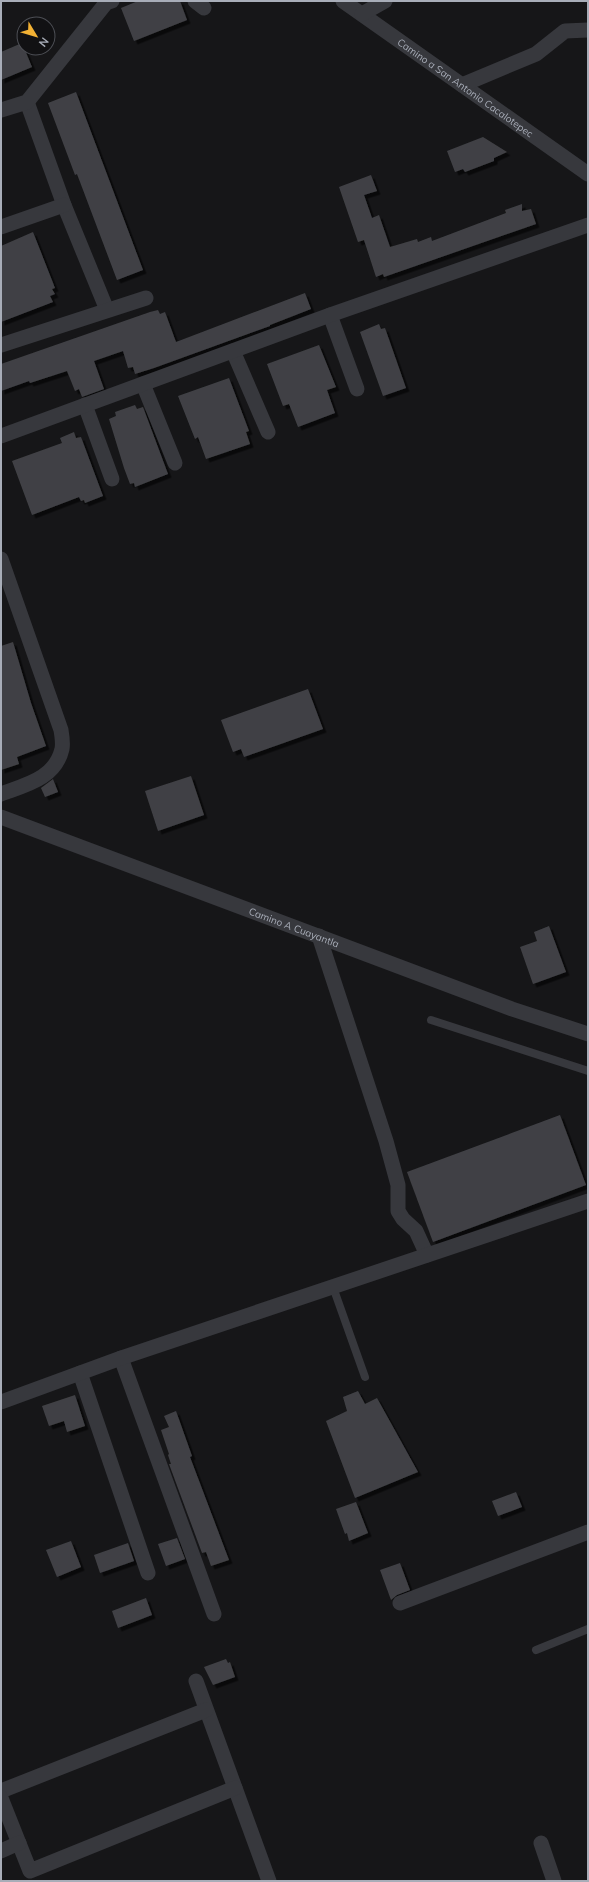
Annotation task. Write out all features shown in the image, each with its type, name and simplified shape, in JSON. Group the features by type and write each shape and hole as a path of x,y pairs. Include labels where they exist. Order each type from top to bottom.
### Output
{"street":[{"name":"Camino a San Antonio Cacalotepec","path":"343,1 588,174"},
{"path":"362,14 385,1"},
{"path":"1,110 27,102 108,2"},
{"path":"462,85 536,54 565,31 588,30"},
{"path":"27,102 64,205 107,310"},
{"path":"1,228 64,205"},
{"path":"1,436 330,315 588,225"},
{"path":"1,344 146,298"},
{"path":"330,315 357,389"},
{"path":"233,351 268,432"},
{"path":"143,384 175,463"},
{"path":"85,405 112,479"},
{"path":"1,559 61,730 62,749 53,766 39,781 1,794"},
{"name":"Camino A Cuayantla","path":"1,817 512,1009 588,1034"},
{"path":"319,936 386,1141 398,1185 398,1211 403,1219 416,1231 427,1255"},
{"path":"1,1402 121,1358 588,1201"},
{"path":"121,1358 214,1614"},
{"path":"80,1373 148,1573"},
{"path":"400,1604 588,1532"},
{"path":"196,1681 269,1881"},
{"path":"1,1791 206,1710"},
{"path":"1,1798 30,1871 235,1788"},
{"path":"1,1851 19,1843"},
{"path":"541,1843 554,1881"}],"lane":[{"path":"431,1020 588,1071"},
{"path":"333,1287 365,1377"},
{"path":"536,1650 588,1629"}],"building":[{"path":"138,1 180,1 187,20 134,41 121,8"},
{"path":"16,46 16,56 27,56 32,67 1,80 1,52"},
{"path":"76,92 143,270 117,280 77,174 75,175 48,103"},
{"path":"483,137 507,152 494,158 494,161 465,172 463,169 455,172 447,151"},
{"path":"371,175 377,191 364,195 372,218 379,215 390,247 417,239 418,242 431,237 432,241 506,213 505,210 522,204 522,211 531,209 536,224 384,277 383,274 376,277 364,240 358,242 339,187"},
{"path":"33,232 55,288 52,289 55,294 50,296 53,302 1,322 1,246"},
{"path":"305,293 311,309 270,326 154,368 135,374 133,367 128,368 123,351 94,361 104,389 82,397 79,389 75,391 67,371 30,383 29,381 1,391 1,364 150,312 158,310 160,314 165,312 176,342"},
{"path":"379,324 381,329 385,328 406,388 383,396 360,332"},
{"path":"319,345 336,387 327,390 335,413 298,427 289,404 283,406 267,364"},
{"path":"229,378 249,431 246,432 250,444 206,459 198,437 195,439 178,396"},
{"path":"135,405 137,409 143,407 168,474 135,487 134,483 130,484 109,419 116,416 115,412"},
{"path":"74,432 76,438 81,437 103,496 85,503 84,500 81,501 79,497 32,515 12,461 62,443 60,438"},
{"path":"13,642 31,703 46,746 17,757 19,764 1,770 1,646"},
{"path":"308,689 323,729 244,757 241,749 233,752 221,720"},
{"path":"191,776 204,815 158,831 145,791"},
{"path":"53,779 58,792 45,797 41,788"},
{"path":"549,926 566,972 533,984 520,947 537,941 534,932"},
{"path":"560,1115 586,1185 433,1242 407,1172"},
{"path":"358,1391 365,1404 377,1398 418,1472 355,1498 326,1421 347,1411 343,1397"},
{"path":"75,1395 85,1426 67,1432 64,1421 49,1426 42,1406"},
{"path":"176,1411 192,1456 190,1457 229,1560 211,1566 206,1552 202,1553 169,1464 171,1464 169,1454 161,1430 169,1427 164,1416"},
{"path":"516,1492 522,1507 498,1516 492,1501"},
{"path":"356,1502 368,1533 349,1541 336,1509"},
{"path":"177,1538 185,1559 166,1566 158,1544"},
{"path":"71,1541 81,1567 57,1577 46,1550"},
{"path":"128,1543 134,1561 100,1573 94,1555"},
{"path":"400,1563 410,1590 397,1595 391,1600 380,1570"},
{"path":"146,1598 152,1615 118,1628 112,1611"},
{"path":"226,1659 228,1663 230,1662 235,1677 213,1685 204,1667"}]}
